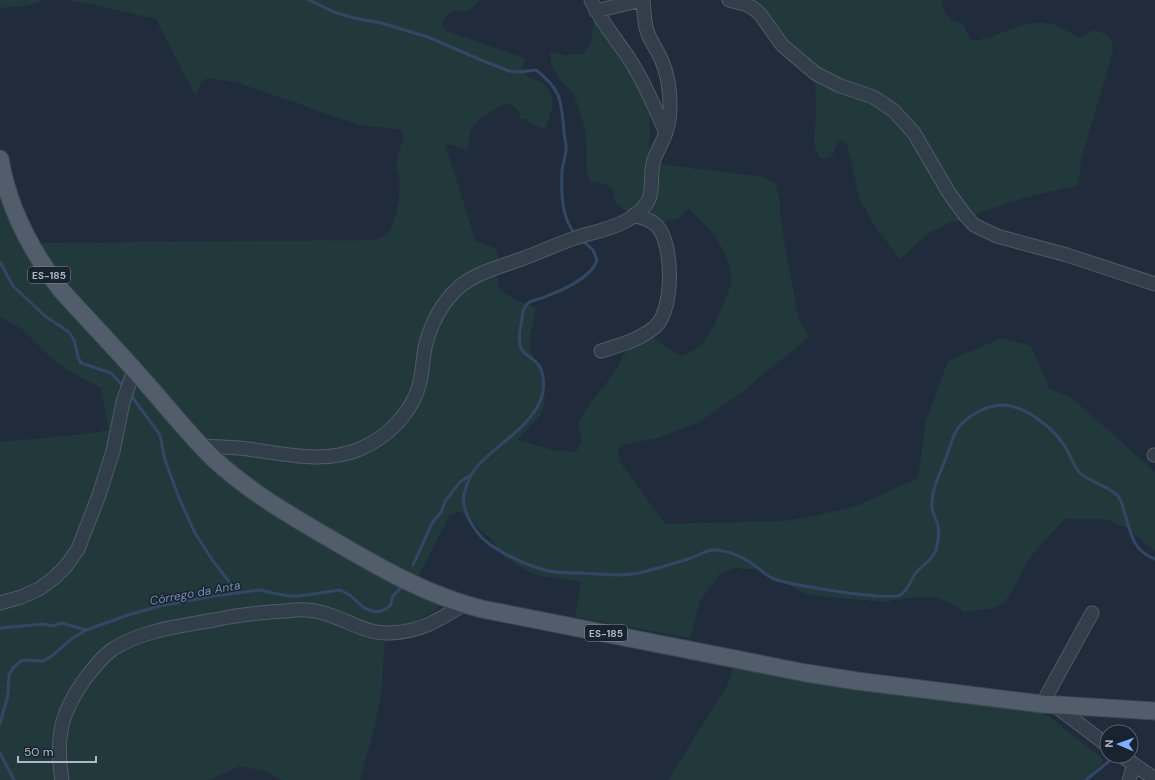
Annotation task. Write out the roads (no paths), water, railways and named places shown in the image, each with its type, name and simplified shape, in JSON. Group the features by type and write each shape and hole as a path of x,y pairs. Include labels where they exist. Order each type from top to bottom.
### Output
{"main road":[{"name":"ES-185","path":"0,159 4,180 16,214 40,261 61,290 201,446 240,480 281,510 377,565 428,592 463,605 482,610 806,673 864,682 1048,704 1155,711"}],"street":[{"path":"201,446 245,448 299,456 322,457 347,454 373,443 390,430 410,407 420,382 426,344 432,326 439,311 458,288 476,276 577,237 609,228 623,222 634,215 648,202 653,164 666,133 670,105 662,60 648,34 642,0 594,5 649,93 666,133"},
{"path":"729,0 748,5 760,14 782,45 815,73 838,85 873,98 893,110 914,133 949,192 974,225 997,236 1067,255 1155,284"},
{"path":"601,351 631,341 648,332 661,319 666,309 670,267 662,234 657,225 651,221 634,215"},
{"path":"0,604 21,597 54,578 66,566 78,549 94,510 111,458 123,402 134,370"},
{"path":"62,780 59,763 61,727 74,695 98,662 113,650 130,641 150,633 240,615 274,611 306,610 321,612 335,616 372,632 406,632 431,624 463,605"},
{"path":"1092,613 1048,704 1099,739"},
{"path":"1129,780 1134,765 1155,779"}],"waterway":[{"path":"309,0 334,12 354,18 381,23 428,37 509,71 519,72 536,70 545,77 555,90 561,104 566,147 562,170 563,204 567,221 576,235"},
{"path":"582,240 593,250 597,260 594,266 583,277 569,286 529,302 523,311 519,341 522,350 535,361 542,371 544,386 541,399 536,409 521,428 476,468 469,479 465,491 464,507 471,523 483,539 500,551 520,561 549,571 561,573 617,575 639,573 691,558 712,550 721,550 740,557 770,577 784,582 859,594 877,596 900,595 905,591 917,571 932,557 936,550 938,525 932,509 933,494 936,482 956,431 972,415 984,409 996,405 1002,405 1019,409 1045,424 1059,438 1075,467 1080,473 1114,492 1118,496 1131,535 1137,547 1148,556 1155,559"},
{"path":"0,262 13,286 45,316 69,332 74,340 81,363 111,373 124,387"},
{"path":"130,394 160,435 165,460 179,498 195,533 213,561 238,593"},
{"name":"Córrego da Anta","path":"413,565 432,523 441,512 446,500 460,482 472,474"},
{"name":"Córrego da Anta","path":"0,724 8,695 9,675 13,668 22,660 43,661 52,656 70,640 86,630 131,614 160,606 214,596 259,590 288,596 299,596 340,590 350,595 364,608 375,612 382,611 390,606 393,596 404,585"},
{"path":"0,628 44,624 51,626 62,623 86,630"},
{"name":"Córrego da Anta","path":"0,753 14,780"},
{"path":"1086,780 1106,764"}]}
